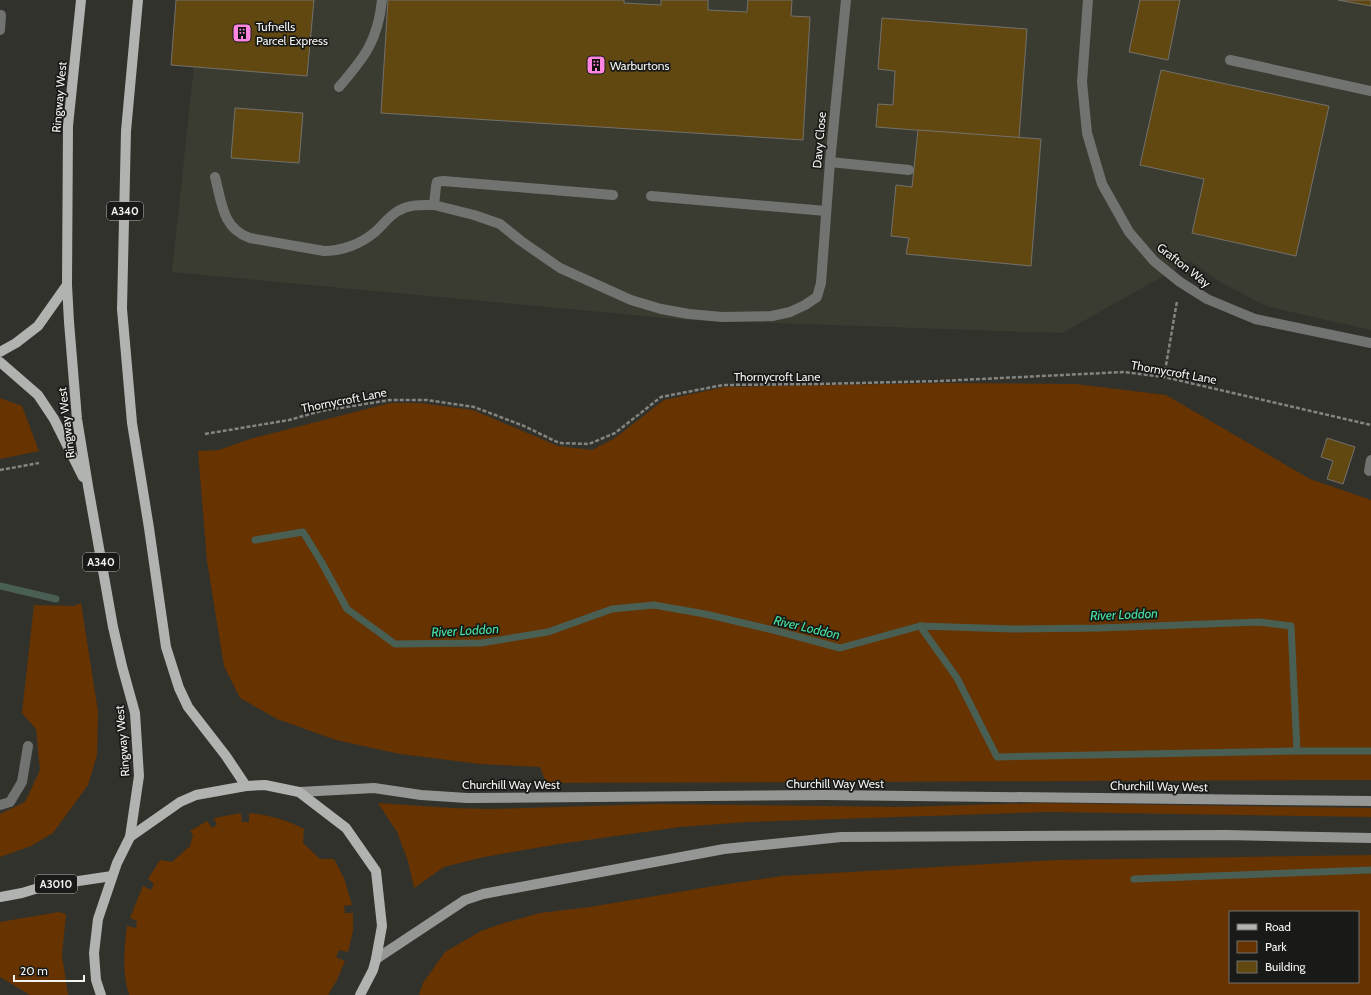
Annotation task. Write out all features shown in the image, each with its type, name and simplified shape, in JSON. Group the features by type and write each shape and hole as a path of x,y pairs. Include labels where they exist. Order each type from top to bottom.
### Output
{"main road":[{"name":"Ringway West","path":"81,0 68,126 66,285 77,419 113,627 135,713 139,776 130,837 112,876 98,919 94,953 96,980 101,995"},
{"name":"A340","path":"138,0 126,131 122,309 132,423 166,647 179,688 188,707 226,756 246,786"},
{"path":"0,352 16,343 38,326 66,285"},
{"path":"0,362 38,394 54,419 88,486"},
{"path":"130,837 145,828 180,802 196,795 246,786 265,785 299,792 346,828 376,872 382,926 373,970 363,993"},
{"name":"Churchill Way West","path":"299,792 374,788 422,795 467,798 832,796 1371,801"},
{"path":"376,959 465,900 483,894 724,849 841,837 1226,835 1371,838"},
{"name":"A3010","path":"0,897 22,893 45,886 112,876"}],"street":[{"path":"340,87 356,68 374,39 379,25 382,0"},
{"name":"Davy Close","path":"434,205 474,215 500,224 521,241 560,268 631,300 660,309 689,314 722,317 772,316 790,312 805,305 817,297 821,283 830,162 846,0"},
{"name":"Grafton Way","path":"1088,0 1082,82 1087,133 1102,184 1129,232 1154,262 1180,282 1207,299 1255,319 1371,343"},
{"path":"0,15 0,30"},
{"path":"1230,60 1371,91"},
{"path":"830,162 909,170"},
{"path":"215,178 224,213 233,229 250,238 324,251 335,251 346,248 360,241 374,233 397,211 408,206 434,205 436,186 438,182 444,181 613,195"},
{"path":"651,196 826,211"},
{"path":"1369,471 1371,460"},
{"path":"0,805 10,802 22,782 28,746"}],"path":[{"path":"1164,377 1180,282"},
{"name":"Thornycroft Lane","path":"205,434 288,420 321,412 390,400 427,400 474,407 524,426 559,443 589,444 615,433 661,397 723,385 924,381 1124,372 1164,377 1371,424"},
{"path":"0,470 39,463"}],"shaded area":[{"path":"201,0 1371,0 1371,330 1266,306 1224,284 1190,261 1062,333 688,320 172,272"}],"green space":[{"path":"943,383 1075,384 1166,395 1310,479 1371,500 1371,780 546,783 540,767 480,764 400,754 336,740 277,719 240,698 224,666 207,561 198,451 219,450 250,439 390,403 420,403 473,410 558,446 592,450 615,438 664,400 724,387"},
{"path":"0,398 22,406 39,451 0,459"},
{"path":"81,603 98,712 97,755 88,785 53,833 31,846 0,857 0,814 25,802 40,770 36,729 22,713 34,605 74,606"},
{"path":"378,803 489,809 657,804 903,807 1039,803 1371,808 1371,817 1048,812 747,822 680,827 559,844 484,857 444,867 414,888 408,861 397,832"},
{"path":"241,813 242,822 249,822 249,813 277,818 304,829 303,843 320,859 334,859 344,878 352,905 344,906 345,913 353,913 353,931 348,952 339,950 336,957 345,961 337,980 328,995 129,995 125,978 124,961 127,926 136,928 137,921 130,918 143,886 151,890 154,884 148,879 160,860 172,862 190,846 193,835 190,831 207,821 212,828 217,825 214,818"},
{"path":"1371,855 1371,995 419,995 423,983 445,952 481,931 504,923 540,913 590,907 782,876 1056,860"},
{"path":"59,912 66,914 62,955 68,995 30,995 0,977 0,922"}],"building":[{"name":"Tufnells Parcel Express","path":"176,0 314,0 307,76 171,65"},
{"name":"Warburtons","path":"388,0 624,0 624,3 661,5 661,0 708,0 708,10 747,12 748,0 792,0 791,16 810,17 803,140 381,113"},
{"path":"1140,0 1180,0 1168,60 1129,52"},
{"path":"1338,0 1371,0 1371,6"},
{"path":"882,18 1027,29 1019,138 876,127 878,104 893,105 895,71 878,69"},
{"path":"1161,70 1329,106 1296,256 1192,233 1204,179 1140,165"},
{"path":"235,108 303,113 299,163 231,158"},
{"path":"918,130 1041,139 1031,266 906,254 909,238 891,236 896,185 912,187"},
{"path":"1327,438 1355,447 1343,484 1327,479 1333,461 1321,457"}],"waterway":[{"name":"River Loddon","path":"255,540 303,532 347,609 395,644 481,643 548,632 612,609 654,605 705,614 840,648 920,626 1013,629 1099,628 1259,622 1291,626 1297,751"},
{"name":"River Loddon","path":"0,586 56,599"},
{"path":"920,626 957,678 997,757 1371,751"},
{"path":"1134,879 1371,870"}],"place":[{"name":"Tufnells Parcel Express","path":"242,33"},
{"name":"Warburtons","path":"596,65"}]}
